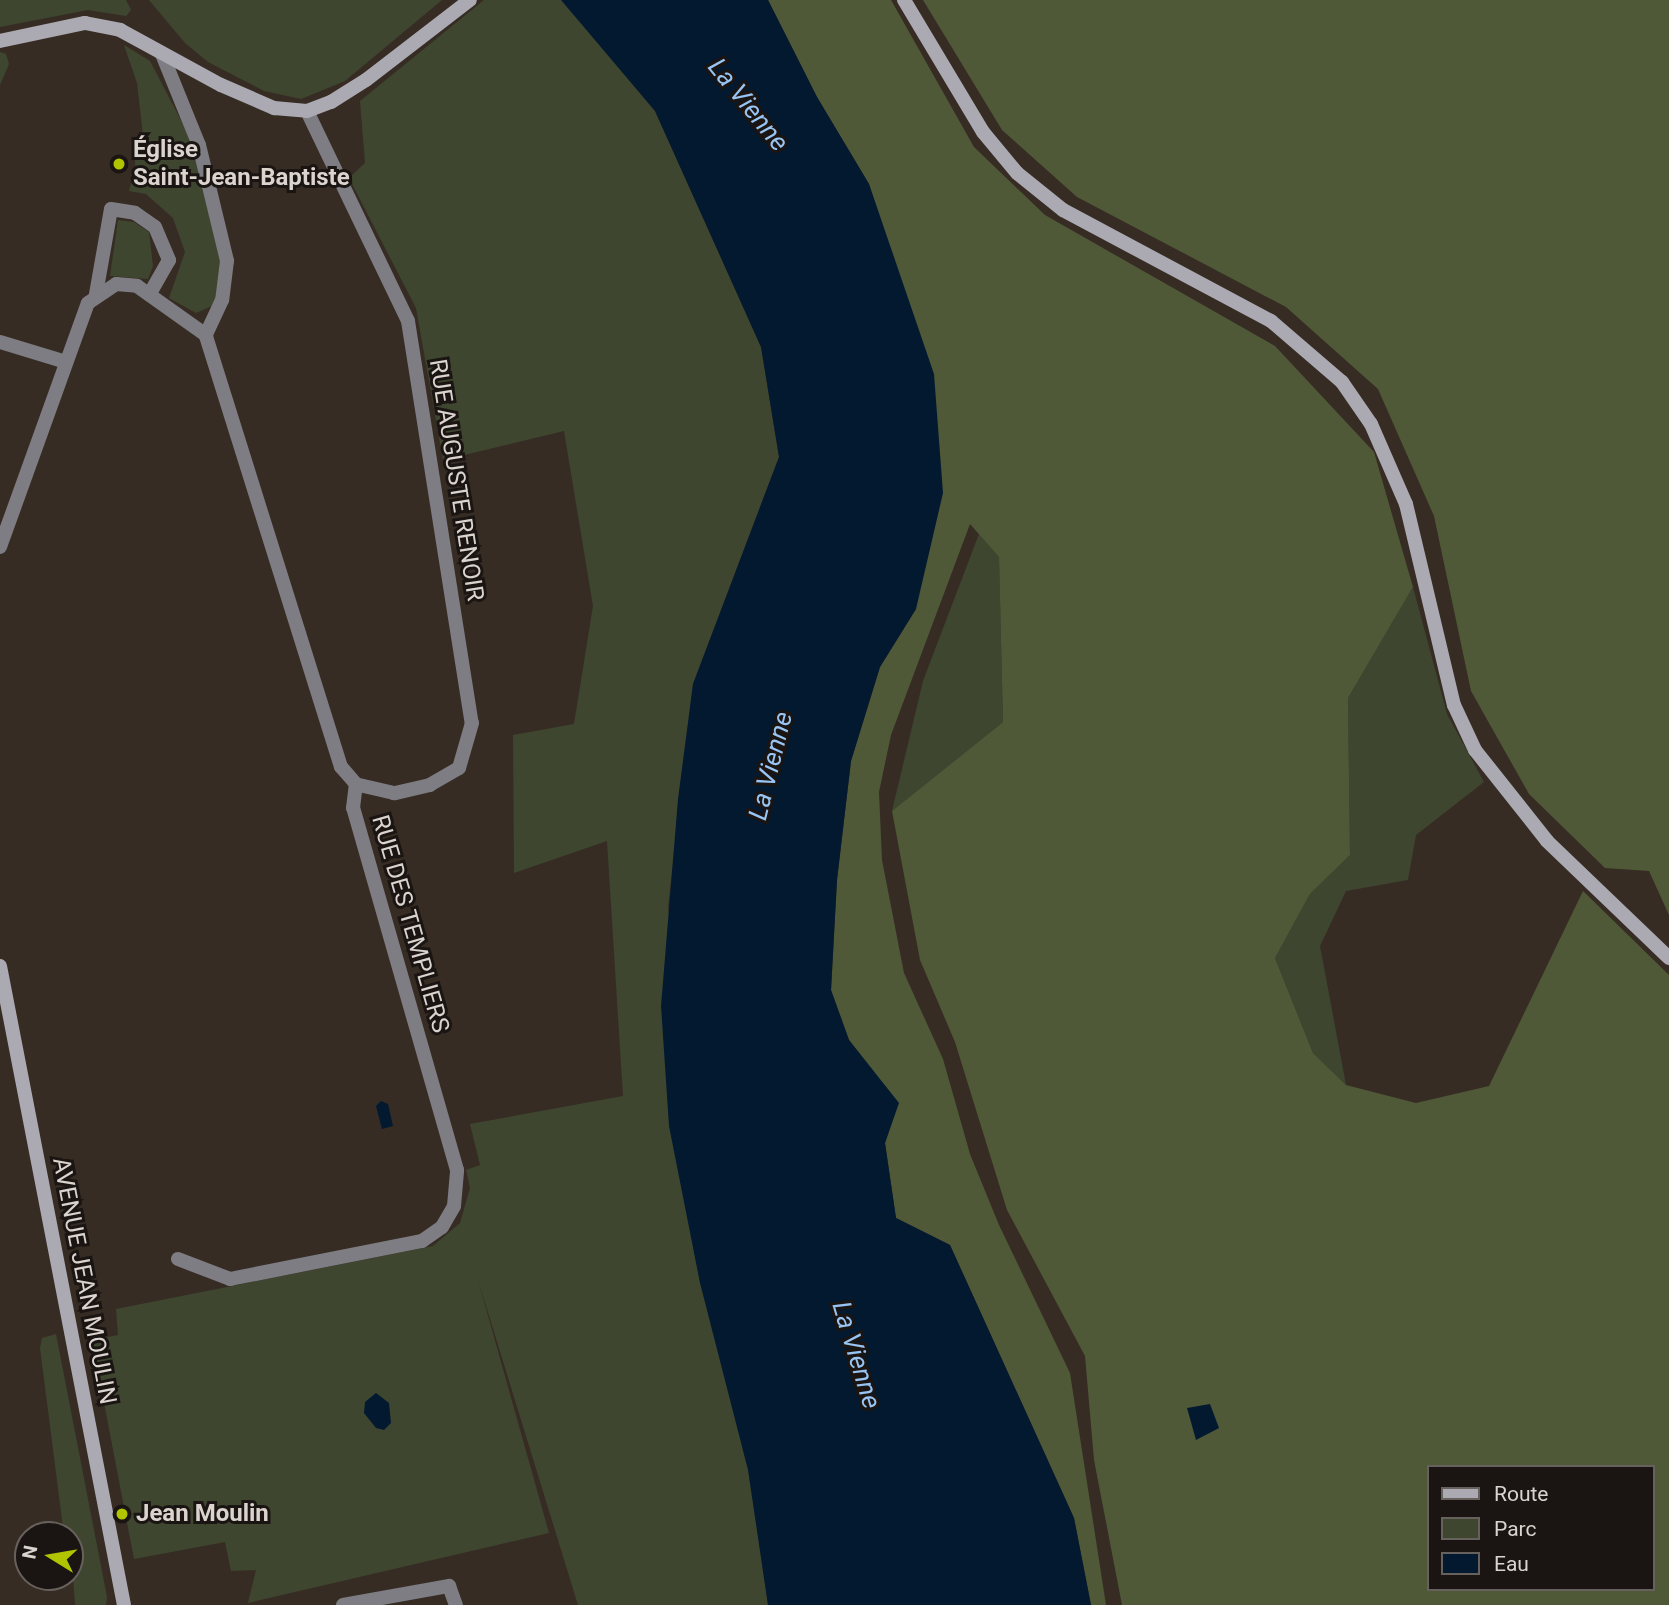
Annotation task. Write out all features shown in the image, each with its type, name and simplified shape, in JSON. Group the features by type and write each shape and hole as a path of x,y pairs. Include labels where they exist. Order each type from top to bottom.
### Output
{"main road":[{"path":"0,41 85,23 120,30 162,54 274,108 307,111 331,102 366,80 470,0"},
{"path":"904,0 983,132 1017,173 1063,210 1271,321 1342,382 1371,424 1406,504 1451,694 1475,750 1547,841 1669,958"},
{"name":"AVENUE JEAN MOULIN","path":"0,966 124,1605"}],"street":[{"path":"0,547 88,303 96,294 117,284 137,286 206,335 222,300 227,261 199,145 162,54"},
{"name":"RUE AUGUSTE RENOIR","path":"307,111 408,321 472,723 459,768 430,785 394,793 356,784"},
{"path":"96,294 111,209 135,213 155,227 169,260 149,295"},
{"name":"RUE DES TEMPLIERS","path":"178,1259 230,1279 422,1241 442,1227 454,1206 457,1170 353,808 356,784 341,767 206,335"},
{"path":"0,342 66,362"},
{"path":"343,1605 449,1586 456,1605"}],"green space":[{"path":"0,0 126,0 131,10 126,16 88,10 0,27"},
{"path":"149,0 442,0 345,81 301,99 264,91 208,62 185,43"},
{"path":"484,0 562,0 655,111 761,347 779,457 693,684 668,907 768,1605 578,1605 478,1280 549,1533 248,1603 256,1570 231,1571 225,1542 134,1559 92,1340 118,1335 116,1309 433,1246 460,1223 470,1188 466,1170 480,1165 470,1124 623,1096 607,841 514,873 513,735 574,724 593,606 564,431 443,460 416,308 349,178 365,163 360,101"},
{"path":"768,0 891,0 974,147 1045,215 1275,346 1374,452 1413,587 1348,698 1350,855 1310,894 1275,958 1313,1053 1346,1085 1416,1103 1489,1086 1583,891 1669,975 1669,1605 1122,1605 1094,1460 1085,1356 1007,1210 955,1042 920,960 892,811 1003,722 999,557 970,524 891,735 879,792 882,860 904,973 943,1059 970,1154 999,1225 1070,1373 1106,1605 1091,1605 1074,1518 950,1245 896,1218 885,1143 898,1103 849,1040 831,990 837,880 851,761 880,667 916,609 896,269 869,184 817,97"},
{"path":"923,0 1669,0 1669,915 1649,871 1605,868 1529,794 1471,691 1434,516 1378,389 1286,307 1077,197 1002,130"},
{"path":"124,45 150,61 184,126 206,185 220,256 220,291 212,306 196,313 169,298 185,252 173,218 146,194 129,191 132,179 136,179 135,160 140,154 136,152 143,135 137,83"},
{"path":"0,52 6,54 9,64 0,85"},
{"path":"118,220 134,222 149,232 153,266 148,279 110,276"},
{"path":"979,534 999,557 1003,722 892,811 923,681"},
{"path":"1413,587 1447,714 1484,782 1416,835 1408,880 1346,891 1320,946 1346,1085 1313,1053 1275,958 1310,894 1350,855 1348,698"},
{"path":"56,1334 107,1597 106,1605 75,1605 74,1591 84,1591 84,1521 62,1521 40,1348 42,1338"}],"water":[{"name":"La Vienne","path":"561,0 768,0 817,97 869,184 934,374 943,493 916,609 880,667 851,761 837,880 831,990 849,1040 899,1103 885,1143 896,1218 950,1245 1074,1518 1091,1605 768,1605 748,1470 700,1283 669,1126 661,1006 678,799 693,684 779,457 761,347 655,111"},
{"path":"381,1101 388,1104 393,1126 382,1129 376,1106"},
{"path":"376,1393 389,1403 391,1423 384,1430 376,1428 364,1413 365,1402"},
{"path":"1210,1404 1219,1428 1196,1440 1187,1408"}],"place":[{"name":"Église Saint-Jean-Baptiste","path":"119,164"},
{"name":"Jean Moulin","path":"122,1514"}]}
